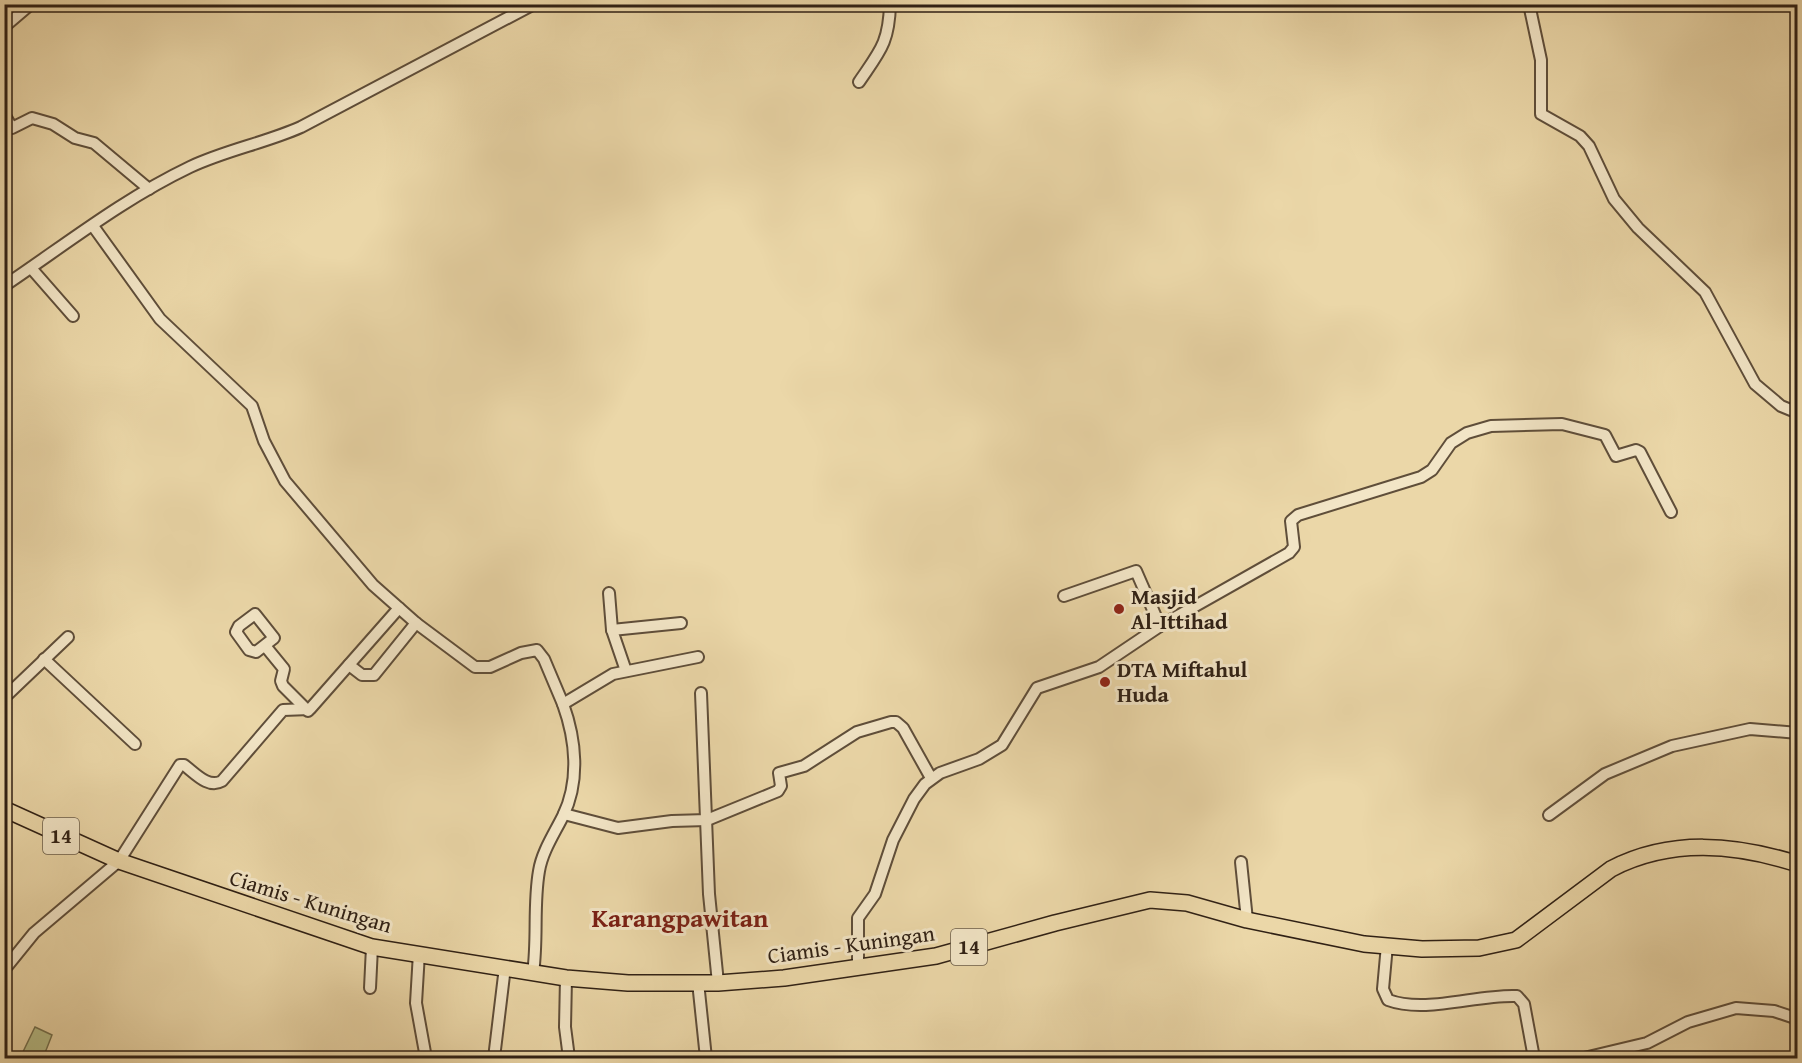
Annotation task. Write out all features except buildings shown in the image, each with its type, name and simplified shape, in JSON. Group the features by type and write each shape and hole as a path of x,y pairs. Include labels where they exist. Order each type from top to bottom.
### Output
{"highway":[{"name":"Ciamis - Kuningan","path":"4,809 119,861 372,946 566,978 628,983 718,983 858,968 936,956 1142,900 1187,903 1247,920 1364,944 1466,950 1516,940 1611,869 1628,860 1665,849 1710,846 1730,848 1797,864"}],"street":[{"path":"4,27 31,4"},
{"path":"4,286 149,189 224,152 267,141 301,127 534,4"},
{"path":"859,82 884,45 889,32 890,4"},
{"path":"1529,4 1541,60 1541,114 1580,136 1589,146 1614,199 1638,228 1705,292 1755,384 1780,406 1797,413"},
{"path":"4,114 8,130 32,118 53,124 75,138 94,143 149,189"},
{"path":"93,225 160,319 252,406 268,449 291,490 355,565 399,608 475,667 490,667 521,653 537,650 544,659 563,704 576,753 572,786 564,814 542,858 538,872 537,941 533,973"},
{"path":"31,268 73,316"},
{"path":"858,968 858,918 875,894 893,840 904,816 914,799 932,778 948,769 989,754 1002,745 1016,726 1037,688 1099,667 1160,626 1289,553 1294,547 1291,521 1298,515 1421,477 1432,470 1451,443 1467,433 1491,426 1568,424 1605,435 1616,456 1638,450 1671,512"},
{"path":"1065,596 1134,571 1138,574 1160,626"},
{"path":"609,593 612,630 626,671"},
{"path":"308,711 399,608"},
{"path":"349,665 362,675 374,675 416,623"},
{"path":"612,630 681,623"},
{"path":"4,698 68,637"},
{"path":"266,647 284,669 283,686 308,711"},
{"path":"563,704 613,674 698,657"},
{"path":"45,659 135,744"},
{"path":"701,693 709,894 718,983"},
{"path":"4,970 34,933 119,861 180,765 184,765 209,783 219,783 283,710 308,711"},
{"path":"564,814 618,828 672,820 707,820 778,791 781,786 778,776 780,772 804,766 857,732 891,722 896,722 903,728 932,778"},
{"path":"1549,814 1605,774 1672,746 1750,729 1797,733"},
{"path":"1241,862 1247,920"},
{"path":"1387,945 1383,989 1388,1000 1417,1003 1456,1002 1516,996 1524,1004 1534,1059"},
{"path":"370,988 372,946"},
{"path":"419,953 416,1003 426,1059"},
{"path":"494,1059 505,967"},
{"path":"566,978 565,1027 569,1059"},
{"path":"698,982 705,1059"},
{"path":"1584,1059 1647,1043 1688,1022 1736,1008 1774,1011 1797,1019"}],"green space":[{"path":"35,1027 52,1035 43,1058 20,1058"}],"place":[{"name":"Masjid Al-Ittihad","path":"1119,609"},
{"name":"DTA Miftahul Huda","path":"1105,682"}],"district":[{"name":"Karangpawitan","path":"680,918"}]}
